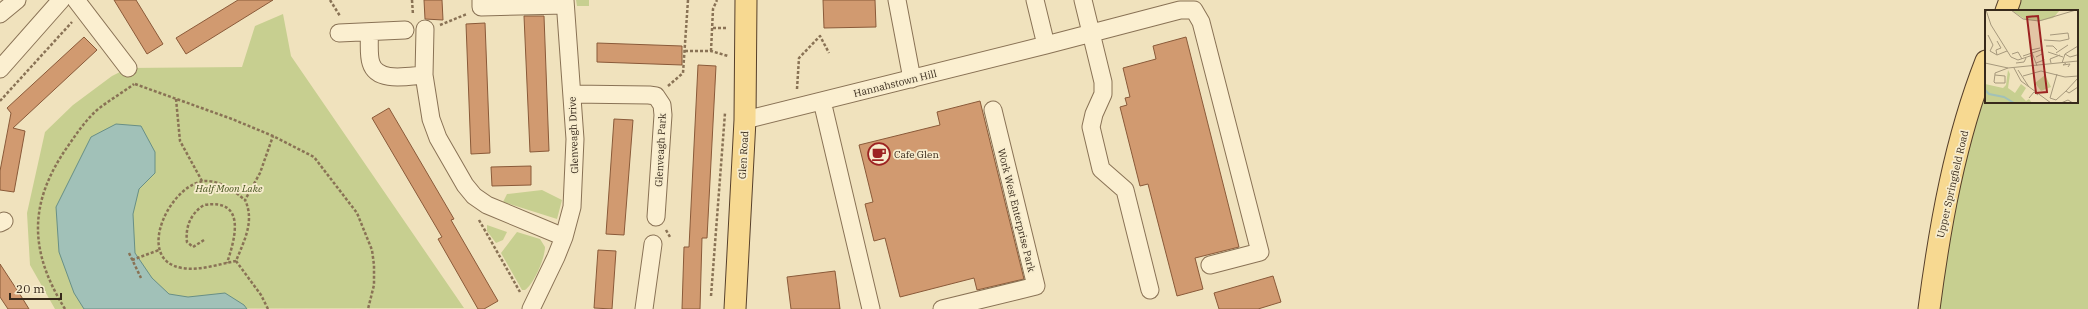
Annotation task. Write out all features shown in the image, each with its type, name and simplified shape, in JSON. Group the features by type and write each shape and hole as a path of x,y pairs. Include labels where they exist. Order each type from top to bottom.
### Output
{"main road":[{"name":"Glen Road","path":"735,309 745,120 746,0"},
{"path":"2006,10 2010,0"},
{"name":"Upper Springfield Road","path":"1929,309 1938,244 1959,145 1985,64"}],"street":[{"path":"0,14 17,0"},
{"path":"0,69 61,0"},
{"path":"897,0 912,79"},
{"path":"1035,0 1046,45"},
{"path":"1084,0 1103,82 1103,94 1094,114 1091,127 1101,169 1125,190 1150,290"},
{"path":"481,3 565,2"},
{"name":"Glenveagh Drive","path":"535,307 564,237 572,207 575,167 572,94 565,2"},
{"path":"79,4 128,68"},
{"name":"Hannahstown Hill","path":"745,120 1180,10 1194,10 1198,15 1260,252 1210,265"},
{"path":"425,29 424,75 431,119 438,138 465,185 474,196 487,205 564,237"},
{"path":"339,33 404,30"},
{"path":"369,32 370,62 375,70 382,75 424,75"},
{"path":"572,94 656,96"},
{"name":"Glenveagh Park","path":"656,96 662,105 663,115 656,217"},
{"path":"822,101 871,309"},
{"name":"Work West Enterprise Park","path":"942,309 1036,286 993,110"},
{"path":"644,309 653,244"}],"path":[{"path":"404,30 413,24 412,0"},
{"path":"656,96 683,73 688,0"},
{"path":"711,51 713,9 717,0"},
{"path":"425,29 460,18 481,3"},
{"path":"0,101 78,16 79,4"},
{"path":"796,108 799,58 820,36 829,53"},
{"path":"685,51 711,51 728,56 727,64"},
{"path":"65,309 51,287 43,266 38,240 38,211 46,184 60,157 87,120 98,109 135,84 232,119 273,136 314,158 357,214 372,250 374,285 368,309"},
{"path":"176,99 180,140 202,181"},
{"path":"711,296 725,110"},
{"path":"245,200 260,174 273,136"},
{"path":"202,181 219,183 245,200 248,207 249,227 236,261 191,269 181,268 163,258 159,250 159,230 165,215 184,190 192,184 202,181"},
{"path":"474,196 480,224 520,293 535,307"},
{"path":"204,240 193,247 187,242 186,233 194,214 204,205 218,205 225,208 234,217 236,224 227,263"},
{"path":"132,260 159,250"},
{"path":"128,253 141,278"},
{"path":"236,261 261,295 268,309"}],"green space":[{"path":"576,0 589,0 589,6 577,6"},
{"path":"2011,0 2088,0 2088,309 1931,309 1985,73 1985,103 2078,103 2078,10 2007,10"},
{"name":"Half Moon Lake","path":"283,14 291,56 464,308 55,309 30,265 27,213 45,132 73,105 112,76 128,68 242,67 255,26"},
{"path":"542,190 562,200 557,219 503,202 507,194"},
{"path":"487,225 507,232 503,240 496,243 487,231"},
{"path":"517,232 540,239 545,247 545,252 538,270 532,282 525,290 522,290 501,253"}],"water":[{"path":"116,124 141,126 155,152 155,173 139,189 133,214 135,253 152,278 169,294 188,297 225,293 244,305 247,309 84,309 74,293 59,252 56,207 91,137"}],"building":[{"path":"114,0 136,0 163,44 147,54"},
{"path":"238,0 273,0 186,54 176,38"},
{"path":"424,0 442,0 443,20 425,19"},
{"path":"823,0 875,0 876,27 824,28"},
{"path":"524,16 544,16 549,151 530,152"},
{"path":"485,23 490,153 471,154 466,24"},
{"path":"84,37 97,50 13,128 25,131 14,192 0,190 0,171 11,113 7,108"},
{"path":"1186,37 1239,247 1195,258 1203,289 1177,296 1148,184 1140,186 1120,107 1127,105 1125,98 1130,97 1123,68 1156,59 1153,46"},
{"path":"597,43 682,46 682,65 597,62"},
{"path":"698,65 716,66 707,238 702,238 700,309 682,309 684,247 689,247"},
{"path":"980,101 1024,279 977,290 974,278 900,297 885,238 874,241 865,204 873,202 859,145 940,125 937,112"},
{"path":"389,108 454,219 451,220 498,301 484,309 478,309 438,239 442,237 372,118"},
{"path":"614,119 633,120 624,235 606,234"},
{"path":"531,166 531,185 492,186 491,167"},
{"path":"598,250 616,251 612,309 594,308"},
{"path":"0,264 29,309 8,309 0,297"},
{"path":"835,271 840,309 791,309 787,277"},
{"path":"1273,276 1281,302 1258,309 1219,309 1214,293"}],"place":[{"name":"Cafe Glen","path":"879,154"}]}
